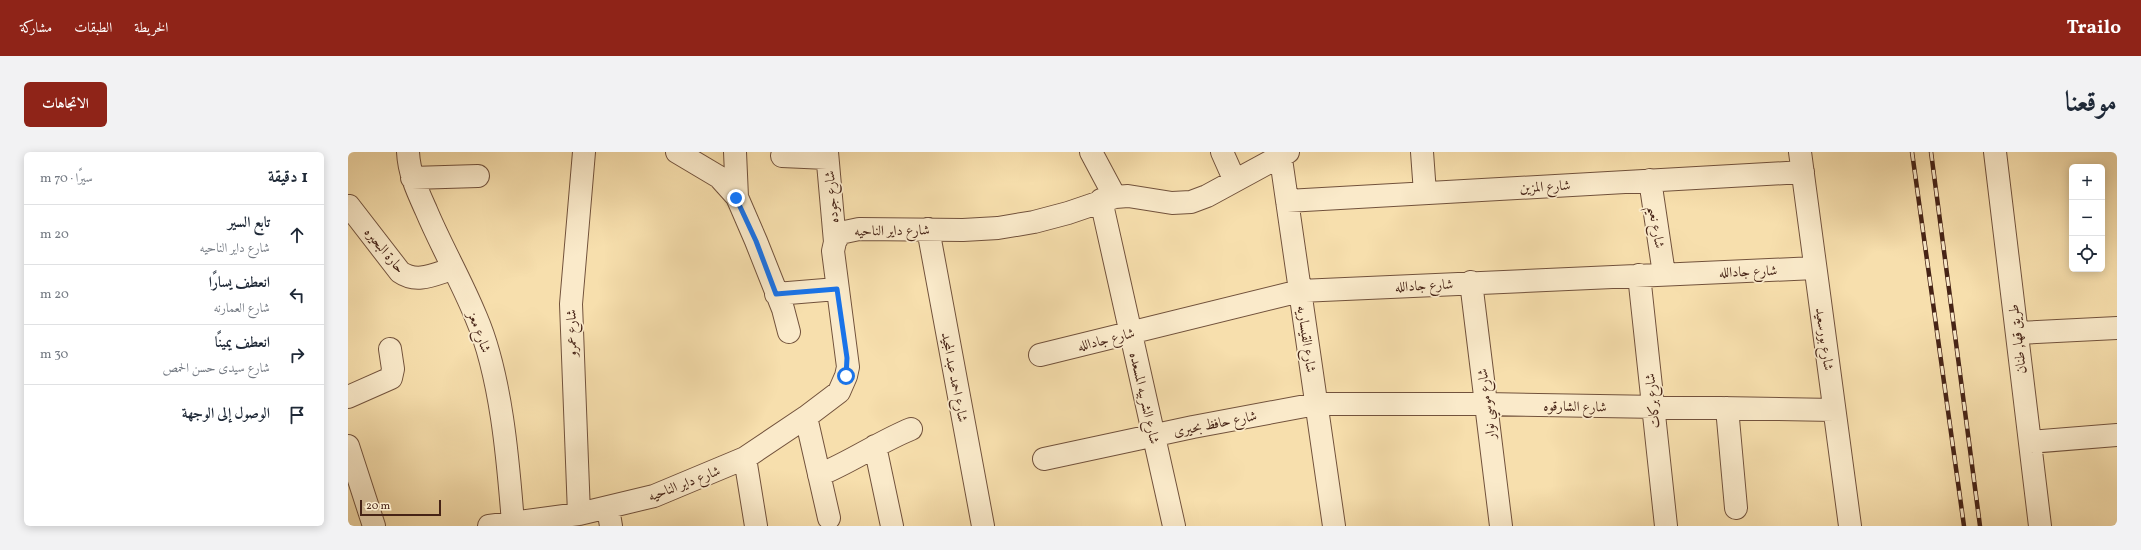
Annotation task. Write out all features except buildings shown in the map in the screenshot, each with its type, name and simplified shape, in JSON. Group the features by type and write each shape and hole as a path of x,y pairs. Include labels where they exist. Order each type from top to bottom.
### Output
{"street":[{"name":"شارع معز","path":"408,152 412,178 452,269 477,317 492,367 509,474 503,525"},
{"name":"شارع عمرو","path":"579,514 571,304 584,152"},
{"path":"677,152 719,177 736,198 756,241 789,332"},
{"path":"735,152 736,198"},
{"name":"شارع الشربيه المسعده","path":"1091,152 1108,198 1131,332 1174,526"},
{"path":"1222,152 1234,180"},
{"path":"1422,152 1425,192"},
{"name":"طريق قها, طنان","path":"1995,152 2040,526"},
{"name":"شارع داير الناحيه","path":"503,525 579,514 609,517 654,496 745,458 806,417 839,392 846,376 847,358 833,251 835,242 840,234 849,230 928,228 963,230 1005,226 1068,213 1108,198 1128,196 1172,203 1191,202 1207,196 1283,153"},
{"name":"شارع القيساريه","path":"1283,153 1287,201 1334,526"},
{"path":"782,156 827,155"},
{"name":"شارع جوده","path":"827,155 835,242"},
{"name":"شارع المزين","path":"1287,201 1650,180 1801,162"},
{"name":"شارع بورسعيد","path":"1801,162 1850,526"},
{"path":"412,178 478,176"},
{"name":"شارع نعيم","path":"1650,180 1664,274"},
{"name":"حارة البحيره","path":"349,206 400,272 405,276 411,278 423,278 452,269"},
{"name":"شارع احمد عبد المجيد","path":"928,228 983,526"},
{"name":"شارع جادالله","path":"1040,355 1300,291 1471,282 1815,268"},
{"name":"شارع بركات","path":"1639,275 1666,526"},
{"name":"شارع موسي نوار","path":"1471,282 1501,526"},
{"path":"776,294 837,289"},
{"path":"2017,332 2117,328"},
{"path":"348,397 391,378 393,369 390,349"},
{"name":"شارع الشارقوه","path":"1316,404 1486,404 1834,410"},
{"name":"شارع حافظ بحيرى","path":"1044,459 1154,435 1316,404"},
{"path":"1728,408 1736,508"},
{"path":"806,417 829,518"},
{"path":"819,475 855,459 875,446 911,429"},
{"path":"2030,442 2117,435"},
{"path":"875,446 892,526"},
{"path":"348,448 374,526"},
{"path":"745,458 756,526"}],"railway":[{"path":"1912,152 1964,526"},
{"path":"1931,152 1980,526"}],"route":[{"path":"736,198 745,214 776,294 837,289 848,367 846,376"}]}
